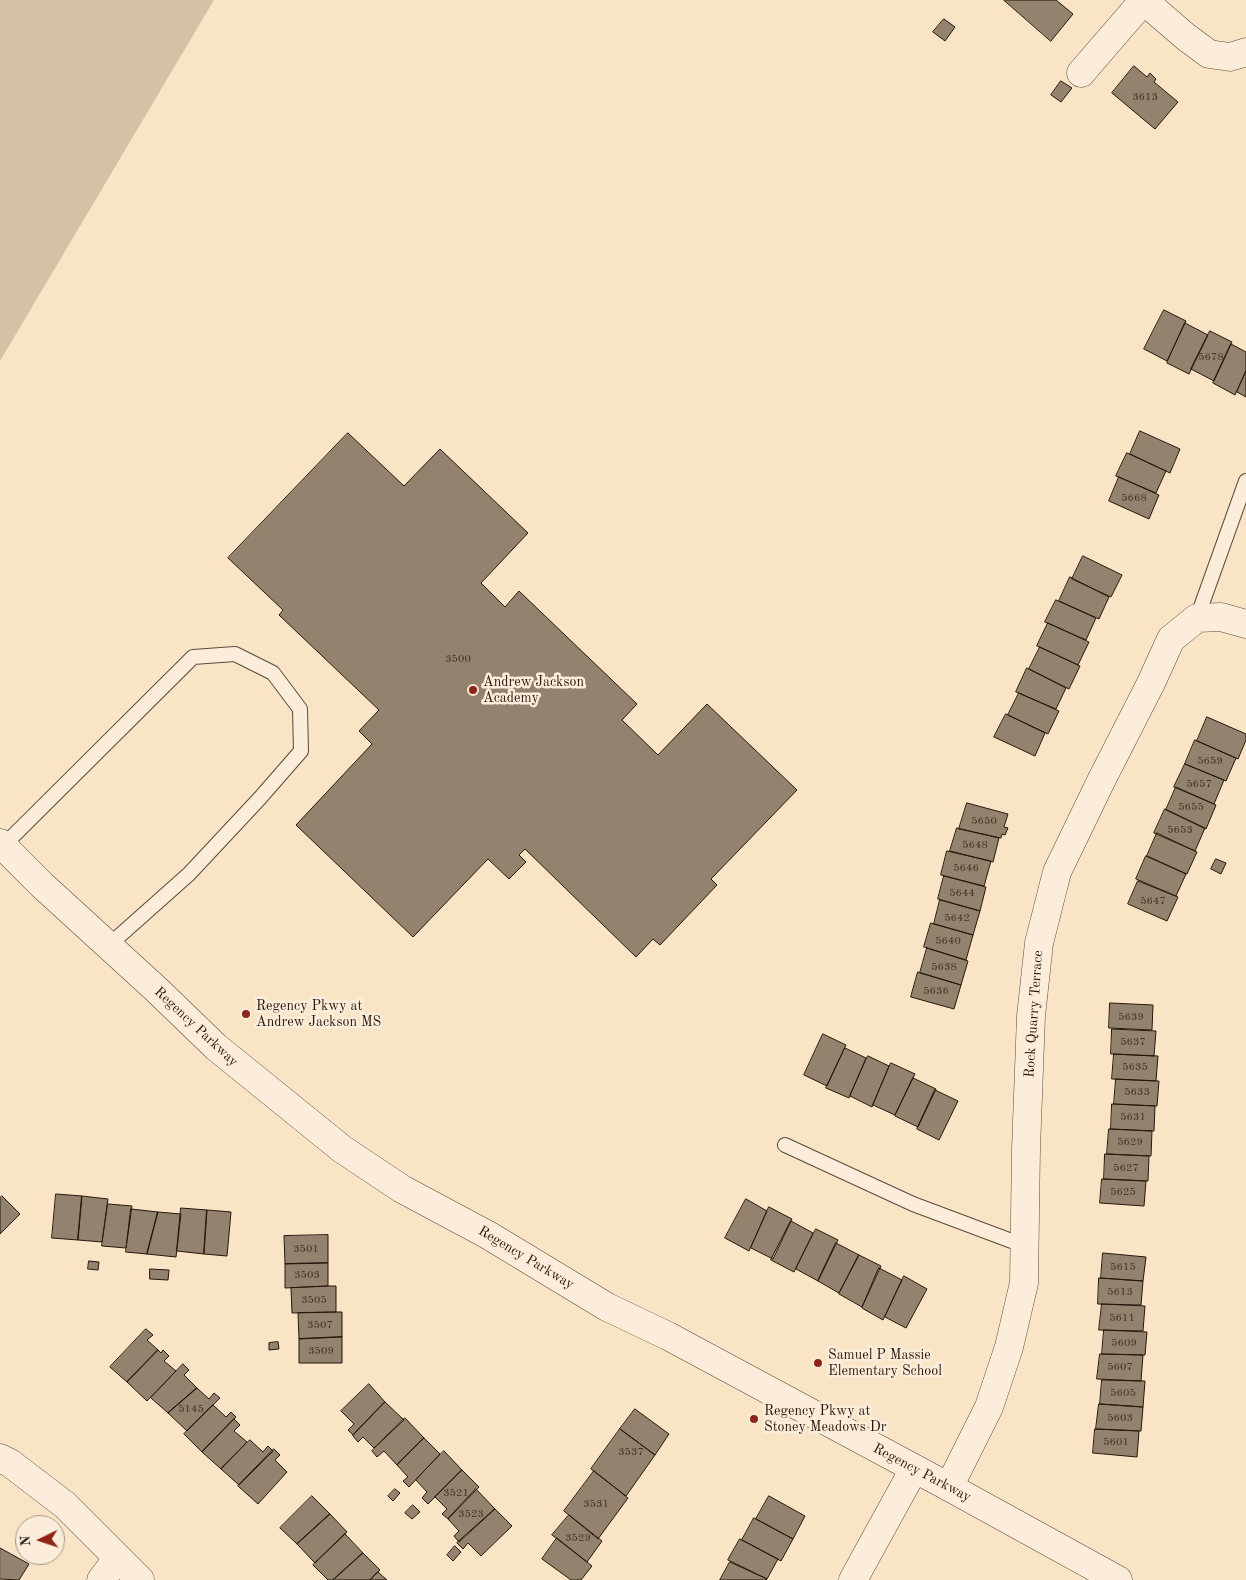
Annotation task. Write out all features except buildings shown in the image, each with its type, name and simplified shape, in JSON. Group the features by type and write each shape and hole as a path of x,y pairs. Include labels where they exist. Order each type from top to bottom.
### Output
{"street":[{"path":"1081,73 1144,0 1186,37 1209,54 1230,57 1246,52"},
{"path":"1197,618 1220,617 1246,624"},
{"name":"Rock Quarry Terrace","path":"949,1487 989,1407 1009,1347 1024,1283 1026,1149 1031,1016 1038,943 1057,872 1171,639 1197,618"},
{"name":"Regency Parkway","path":"2,845 42,885 216,1047 342,1149 402,1189 488,1235 607,1307 668,1336 1118,1580"},
{"path":"0,1458 10,1463 65,1506 140,1580"},
{"path":"853,1580 914,1469"},
{"path":"100,1580 118,1558"}],"lane":[{"path":"1197,618 1246,481"},
{"path":"2,845 193,657 235,654 273,672 300,709 301,751 189,874 108,946"},
{"path":"785,1145 913,1204 1025,1246"}],"shaded area":[{"path":"0,0 214,0 0,361"}],"place":[{"name":"Andrew Jackson Academy","path":"473,690"},
{"name":"Regency Pkwy at Andrew Jackson MS","path":"246,1014"},
{"name":"Samuel P Massie Elementary School","path":"818,1363"},
{"name":"Regency Pkwy at Stoney Meadows Dr","path":"754,1419"}]}
